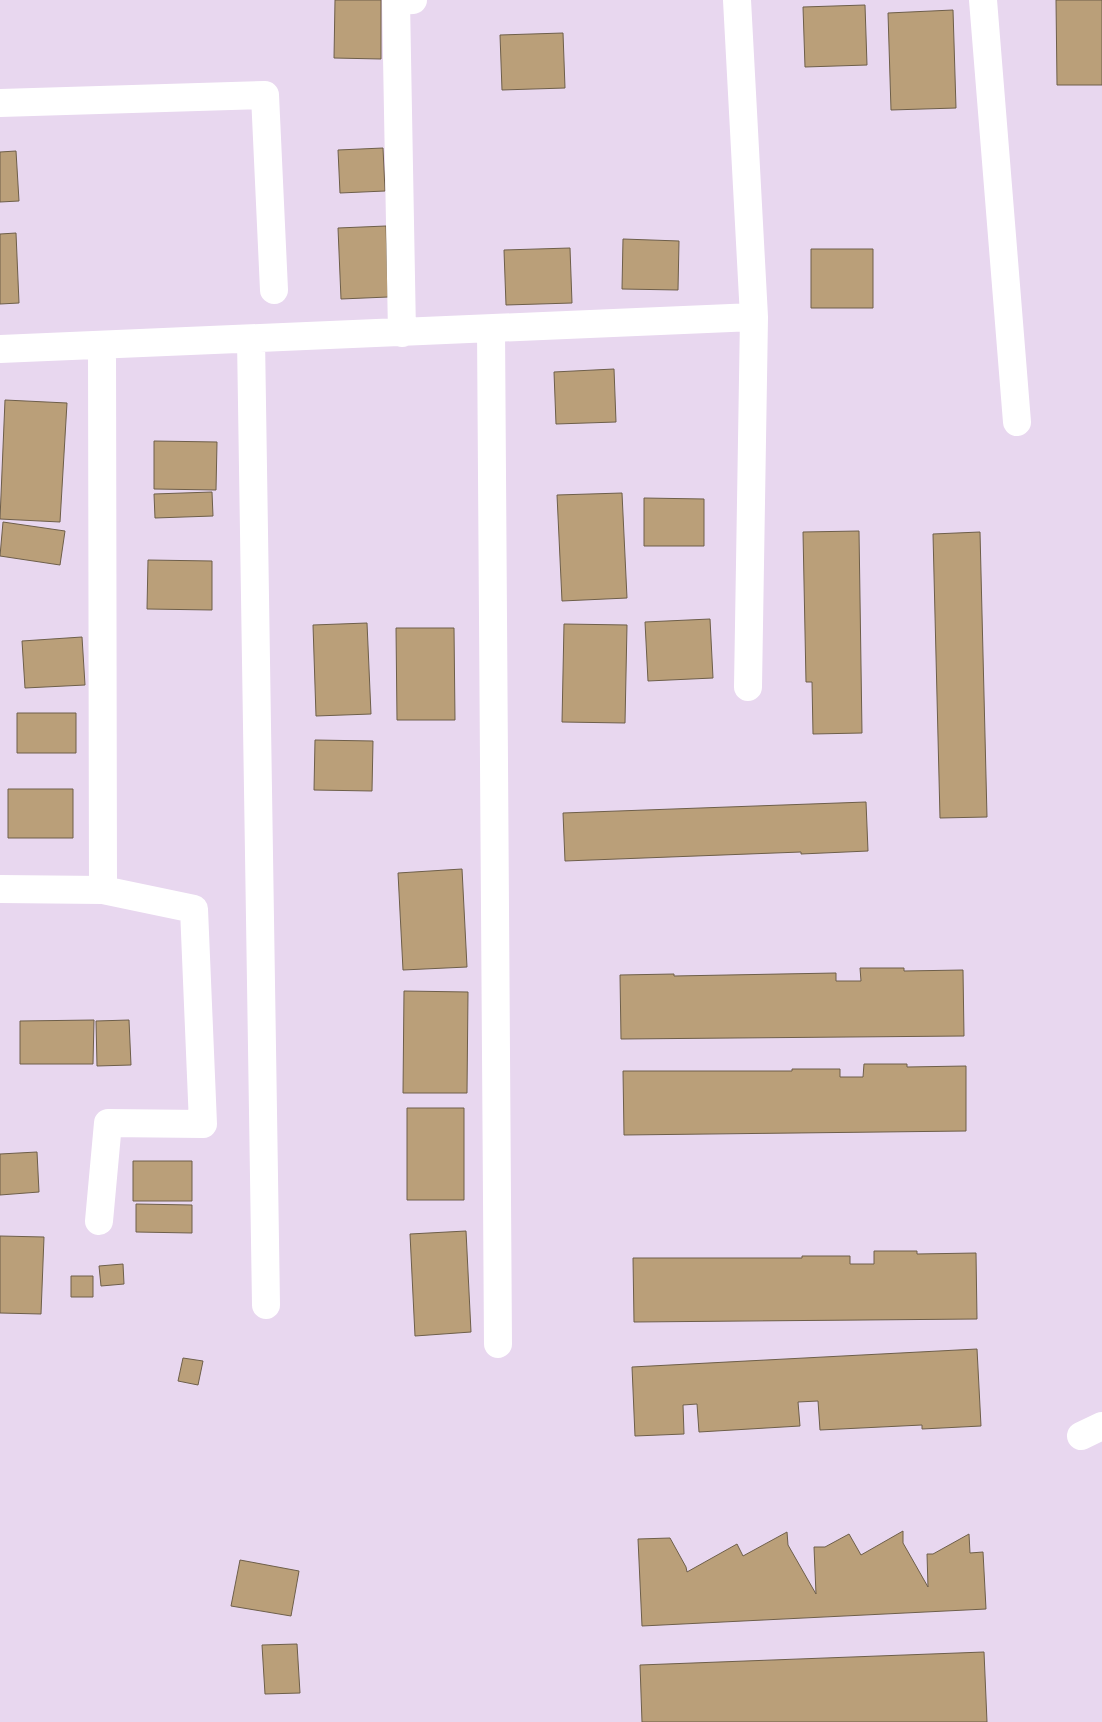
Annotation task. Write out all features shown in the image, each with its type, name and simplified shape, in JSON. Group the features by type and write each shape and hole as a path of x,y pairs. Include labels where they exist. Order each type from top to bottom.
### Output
{"street":[{"path":"402,332 396,1 412,0"},
{"path":"737,0 754,318 748,687"},
{"path":"983,0 1017,422"},
{"path":"0,103 265,95 274,290"},
{"path":"0,349 754,318"},
{"path":"491,329 498,1344"},
{"path":"251,339 266,1306"},
{"path":"102,345 104,890"},
{"path":"0,889 104,890 194,910 203,1124 108,1123 99,1221"}],"building":[{"path":"335,0 381,0 381,59 334,58"},
{"path":"1056,0 1102,0 1102,85 1057,85"},
{"path":"865,5 867,65 805,67 803,7"},
{"path":"953,10 956,108 891,110 888,13"},
{"path":"563,33 565,88 502,90 500,35"},
{"path":"383,148 385,191 340,193 338,150"},
{"path":"16,151 19,201 0,202 0,152"},
{"path":"386,226 388,297 341,299 338,228"},
{"path":"16,233 19,303 0,304 0,234"},
{"path":"623,239 679,241 678,290 622,289"},
{"path":"570,248 572,303 506,305 504,250"},
{"path":"811,249 873,249 873,308 811,308"},
{"path":"614,369 616,422 556,424 554,372"},
{"path":"5,400 67,403 60,522 0,519"},
{"path":"154,441 217,442 216,490 154,489"},
{"path":"212,492 213,516 155,518 154,494"},
{"path":"622,493 627,598 562,601 557,495"},
{"path":"644,498 704,499 704,546 644,546"},
{"path":"3,522 65,531 60,565 0,556"},
{"path":"859,531 862,733 813,734 812,682 806,682 803,532"},
{"path":"980,532 987,817 940,818 933,534"},
{"path":"148,560 212,561 212,610 147,609"},
{"path":"710,619 713,678 648,681 645,622"},
{"path":"367,623 371,714 316,716 313,625"},
{"path":"564,624 627,625 625,723 562,722"},
{"path":"396,628 454,628 455,720 397,720"},
{"path":"82,637 85,685 25,688 22,641"},
{"path":"17,713 76,713 76,753 17,753"},
{"path":"315,740 373,741 372,791 314,790"},
{"path":"8,789 73,789 73,838 8,838"},
{"path":"866,802 868,851 565,861 563,813"},
{"path":"462,869 467,967 403,970 398,873"},
{"path":"860,968 904,968 904,971 963,970 964,1036 621,1039 620,975 836,973 836,981 861,981"},
{"path":"404,991 468,992 467,1093 403,1093"},
{"path":"94,1020 93,1064 20,1064 20,1021"},
{"path":"129,1020 131,1065 97,1066 96,1021"},
{"path":"864,1064 907,1064 907,1067 966,1066 966,1131 624,1135 623,1071 792,1071 792,1069 840,1069 840,1077 863,1077"},
{"path":"407,1108 464,1108 464,1200 407,1200"},
{"path":"37,1152 39,1192 0,1195 0,1154"},
{"path":"133,1161 192,1161 192,1201 133,1201"},
{"path":"136,1204 192,1205 192,1233 136,1232"},
{"path":"466,1231 471,1332 415,1336 410,1234"},
{"path":"0,1236 44,1237 41,1314 0,1313"},
{"path":"874,1251 917,1251 917,1254 976,1253 977,1319 634,1322 633,1258 802,1258 802,1256 850,1256 850,1264 874,1264"},
{"path":"123,1264 124,1284 101,1286 99,1266"},
{"path":"71,1276 93,1276 93,1297 71,1297"},
{"path":"977,1349 981,1426 922,1429 922,1425 820,1430 818,1401 798,1402 800,1426 699,1432 697,1404 683,1405 684,1434 635,1436 632,1367"},
{"path":"183,1358 203,1361 198,1385 178,1381"},
{"path":"903,1531 903,1543 928,1587 927,1554 933,1554 969,1534 970,1553 983,1552 986,1609 642,1626 638,1539 670,1538 687,1572 737,1544 743,1556 787,1532 788,1545 816,1594 814,1547 825,1547 849,1534 861,1555"},
{"path":"240,1560 299,1571 291,1616 231,1606"},
{"path":"297,1644 300,1693 265,1694 262,1645"},
{"path":"984,1652 987,1722 642,1722 640,1665"}]}
